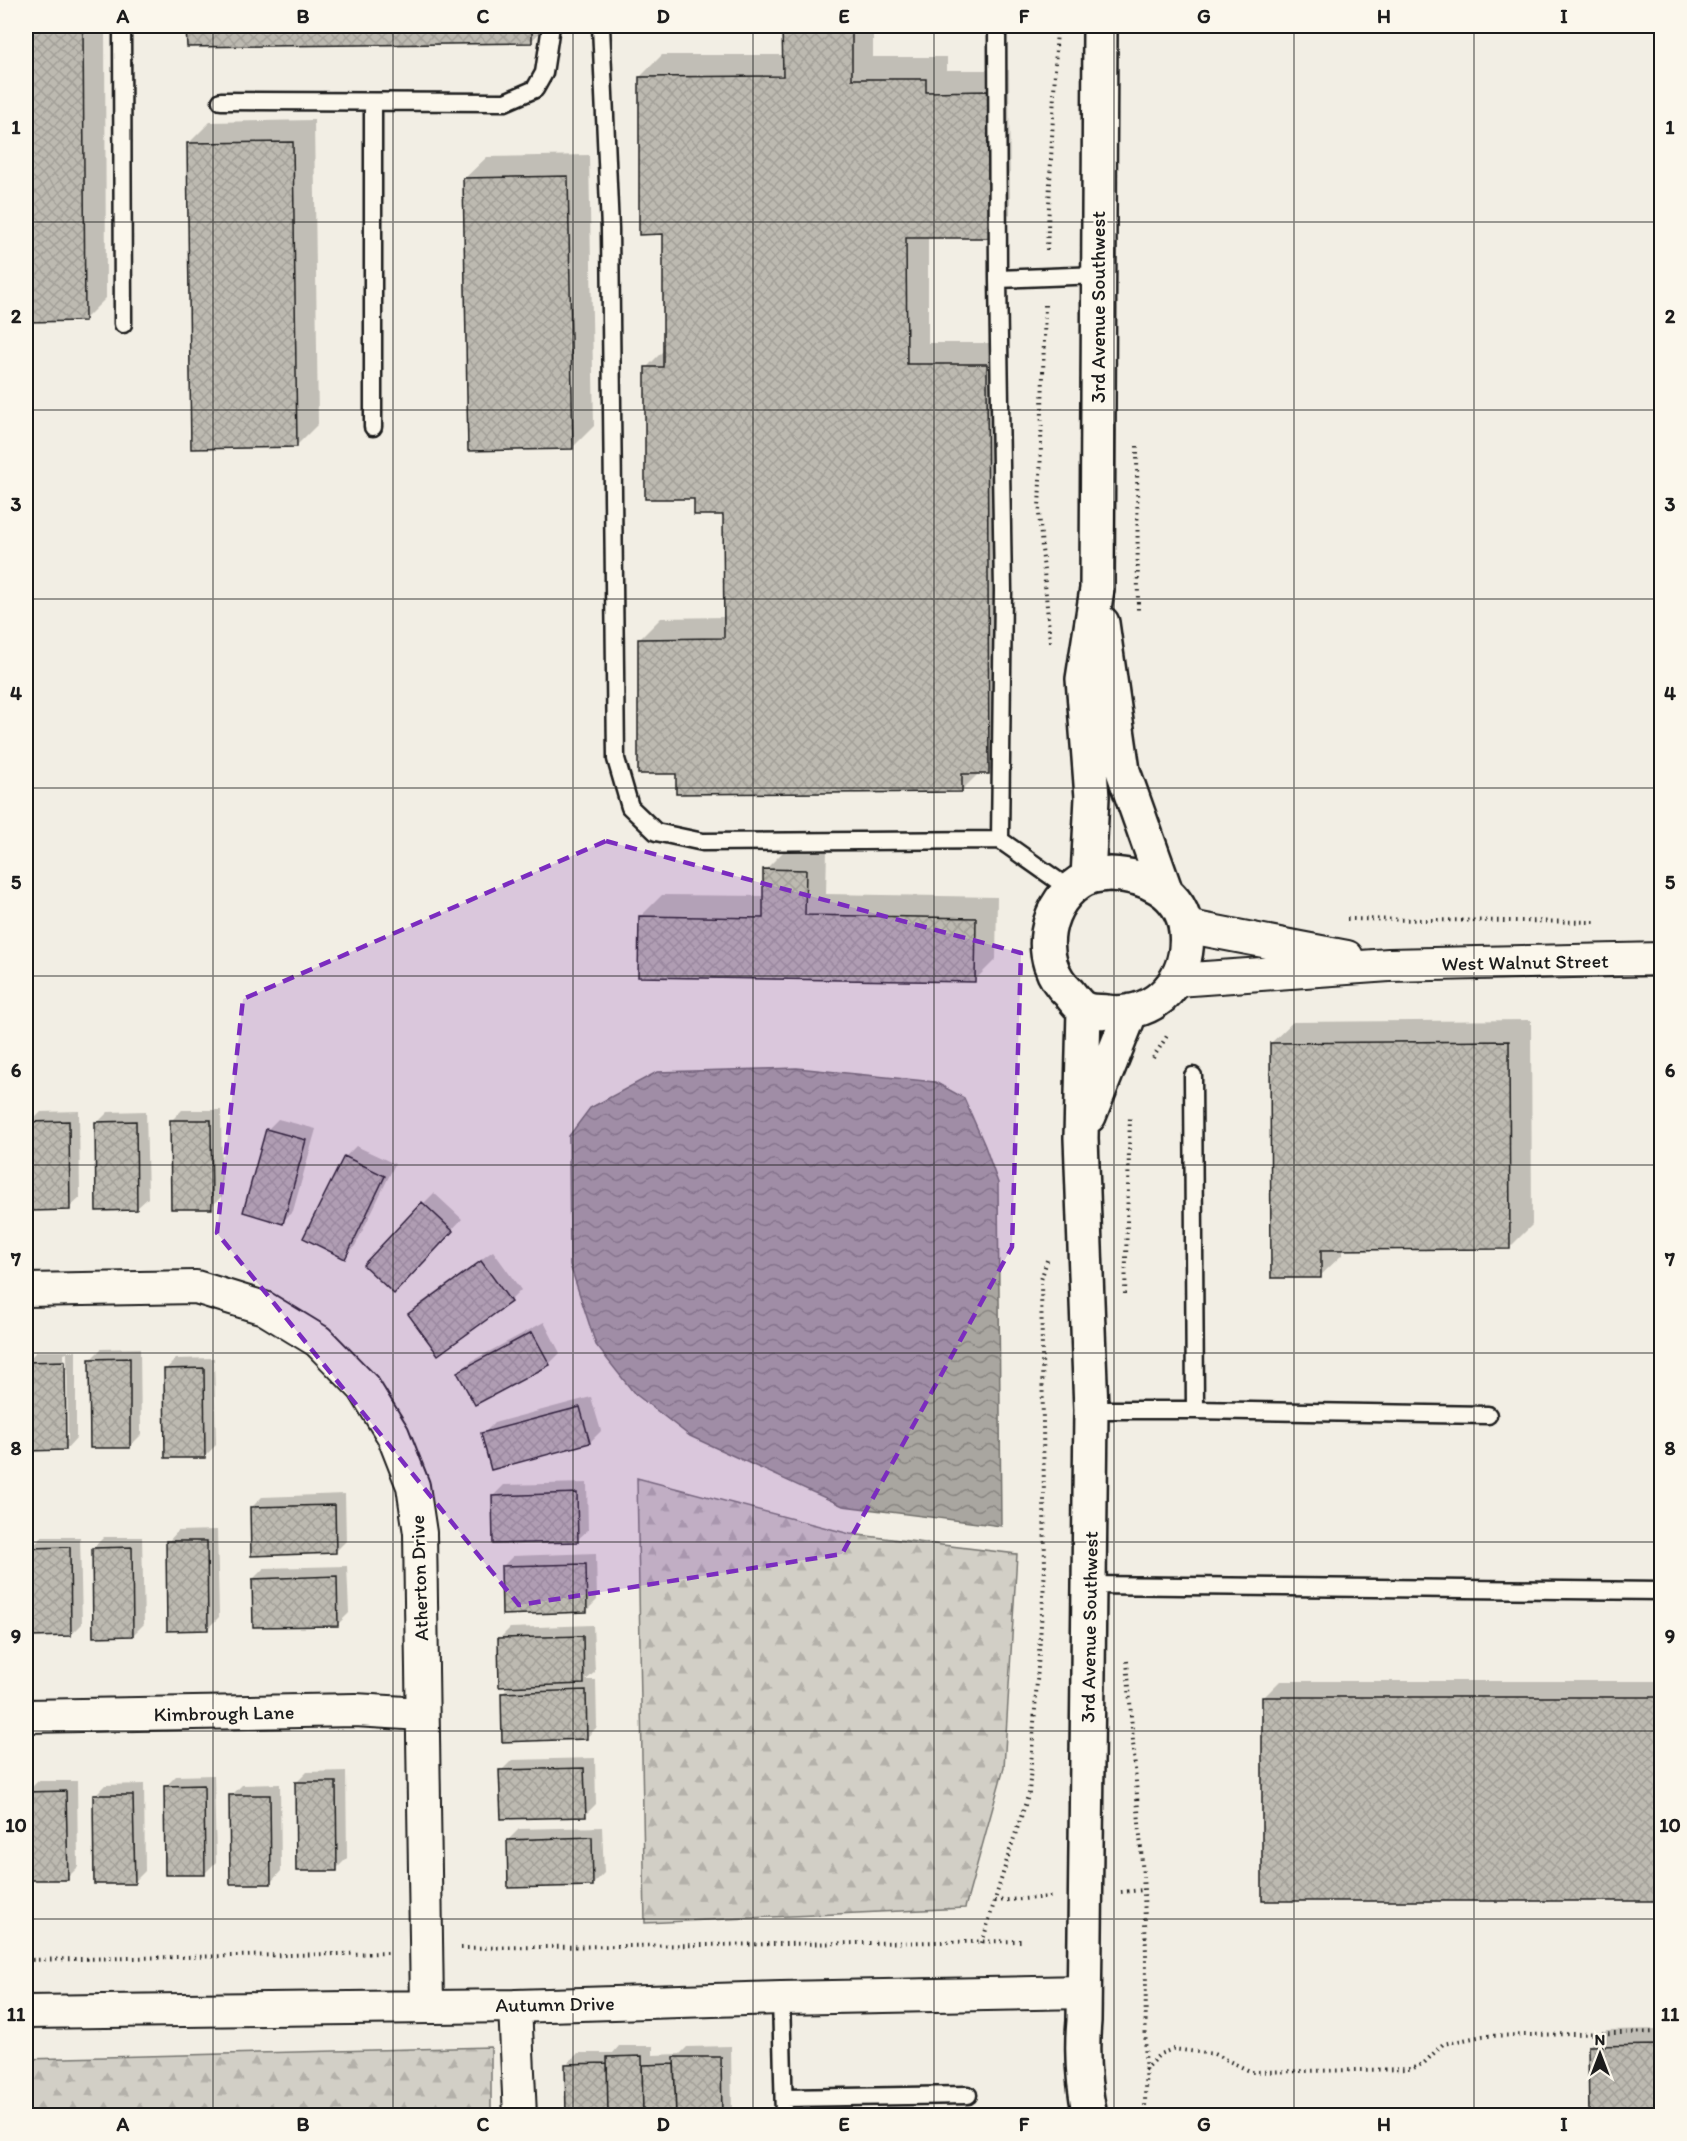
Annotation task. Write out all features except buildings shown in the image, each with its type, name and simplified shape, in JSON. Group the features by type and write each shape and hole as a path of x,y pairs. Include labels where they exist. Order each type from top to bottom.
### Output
{"street":[{"name":"3rd Avenue Southwest","path":"1080,884 1092,797 1083,680 1096,589 1100,26"},
{"name":"3rd Avenue Southwest","path":"1096,589 1124,771 1166,892"},
{"path":"1110,874 1130,874 1149,880 1166,892 1178,908 1185,926 1186,953 1177,980 1162,997 1142,1009 1119,1013 1084,1009 1061,987 1051,968 1047,947 1048,925 1057,906 1080,884 1110,874"},
{"name":"West Walnut Street","path":"1185,926 1389,965"},
{"name":"West Walnut Street","path":"1177,980 1389,965 1662,959"},
{"name":"3rd Avenue Southwest","path":"1084,1009 1081,1138 1091,1410 1082,2049 1084,2084 1090,2115"},
{"name":"3rd Avenue Southwest","path":"1081,1138 1131,1011"},
{"name":"Atherton Drive","path":"26,1290 196,1287 264,1308 318,1341 364,1388 393,1435 413,1486 420,1533 427,2006"},
{"name":"Kimbrough Lane","path":"26,1716 355,1710 422,1714"},
{"name":"Autumn Drive","path":"26,2012 515,2006 1084,1992"},
{"path":"515,2006 520,2115"}],"lane":[{"path":"122,26 123,324"},
{"path":"221,101 506,102 535,89 544,73 551,26"},
{"path":"601,26 610,229 616,759 630,807 656,832 703,842 1000,840 1080,884"},
{"path":"997,26 1003,590 1000,840"},
{"path":"373,427 374,102"},
{"path":"998,279 1099,275"},
{"path":"1193,1076 1196,1410"},
{"path":"1091,1410 1488,1415"},
{"path":"1089,1585 1662,1591"},
{"path":"781,1998 784,2115"},
{"path":"784,2098 968,2095"}],"path":[{"path":"1051,652 1039,513 1046,277 1058,26"},
{"path":"1137,442 1138,616"},
{"path":"1344,919 1603,922"},
{"path":"1150,1063 1171,1030"},
{"path":"1125,1305 1130,1105"},
{"path":"982,1943 1029,1793 1045,1569 1041,1280 1050,1250"},
{"path":"1126,1652 1144,1890 1146,1965 1144,2115"},
{"path":"461,1948 1023,1941"},
{"path":"26,1960 384,1953"},
{"path":"1144,2071 1160,2054 1173,2049 1214,2054 1252,2072 1411,2069 1424,2063 1443,2044 1483,2036 1662,2032"}],"highlighted area":[{"path":"606,841 1021,953 1012,1247 842,1554 519,1605 217,1233 243,999"}],"green space":[{"path":"637,1478 850,1534 1017,1554 1004,1767 965,1908 645,1923"},
{"path":"491,2047 491,2115 26,2115 26,2059"}],"water":[{"path":"797,1068 935,1082 964,1098 998,1183 1001,1526 843,1506 690,1436 634,1393 596,1345 570,1265 569,1136 590,1108 657,1072"}]}
